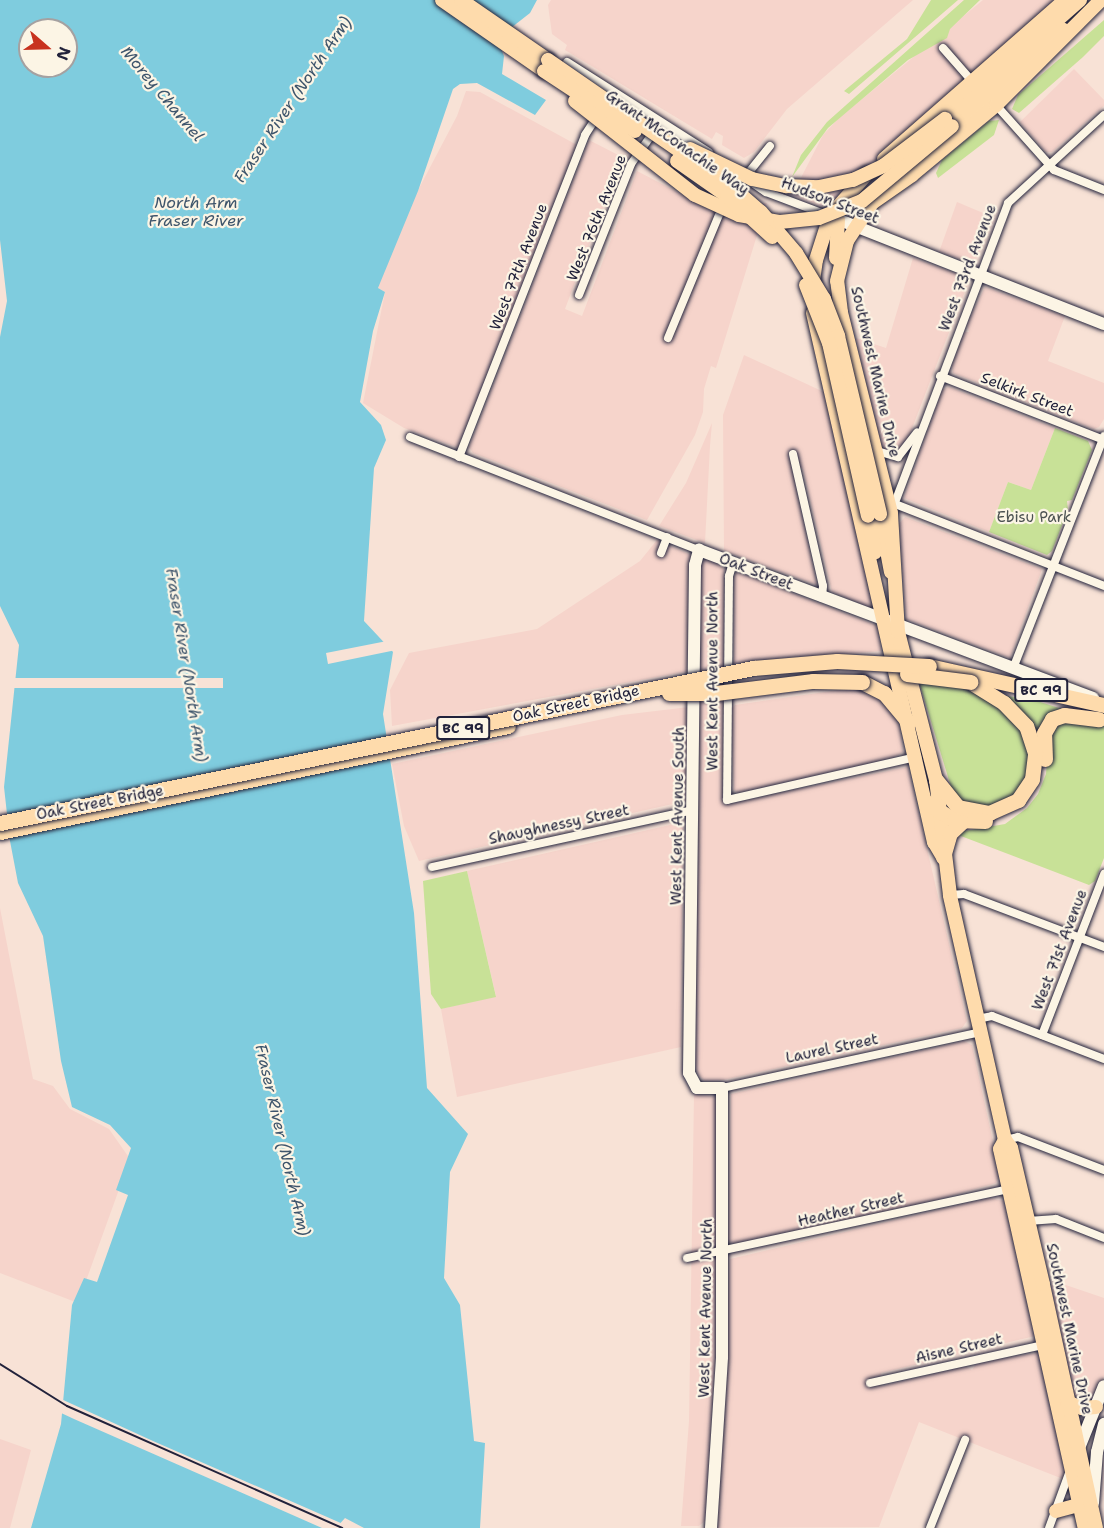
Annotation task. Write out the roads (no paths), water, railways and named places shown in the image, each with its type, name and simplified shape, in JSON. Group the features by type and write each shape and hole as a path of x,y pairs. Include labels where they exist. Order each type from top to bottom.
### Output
{"highway":[{"name":"Oak Street Bridge","path":"0,823 753,668 884,662 976,681"},
{"name":"Oak Street Bridge","path":"0,832 754,677 836,670 976,681"},
{"path":"669,693 716,693 813,681 862,682 884,693 908,722"},
{"path":"936,780 958,807 989,813 1018,800 1032,779 1035,753 1026,726 1013,710 976,681"},
{"name":"BC 99","path":"976,681 1103,712"},
{"path":"926,802 941,813 962,822 998,820 1029,801 1043,775 1044,733 1052,719 1064,715 1103,712"},
{"path":"943,857 950,833 962,822"}],"main road":[{"name":"Grant McConachie Way","path":"442,0 727,196 767,232 790,260 824,325 884,512 876,575"},
{"name":"Grant McConachie Way","path":"461,0 621,108 747,200 785,239 806,267 838,336 884,512 892,574"},
{"name":"Southwest Marine Drive","path":"1065,0 857,183 834,218 812,277 812,304 856,509 936,780 941,813 943,857 950,895 1005,1140 1011,1148 1014,1188 1094,1522"},
{"path":"544,71 550,80 695,195 729,212 768,221 819,218 862,201 1080,0"},
{"path":"621,108 729,170 771,185 794,187 835,184 868,174 898,158 949,123 1095,0"},
{"name":"Southwest Marine Drive","path":"884,512 877,451 841,312 838,268 855,227 872,203 912,175 996,105 1101,0"},
{"path":"834,218 838,268"},
{"name":"Southwest Marine Drive","path":"892,574 891,623 908,722 934,842 943,857"},
{"name":"Southwest Marine Drive","path":"1014,1188 1029,1221 1071,1468 1084,1528"},
{"path":"1067,1402 1082,1408 1096,1407"},
{"path":"1056,1510 1079,1505"}],"street":[{"path":"943,48 972,81"},
{"name":"Hudson Street","path":"567,62 766,192 1104,324"},
{"name":"West 77th Avenue","path":"459,457 585,135 613,92"},
{"path":"996,105 1053,170 1104,190"},
{"name":"West 73rd Avenue","path":"884,512 919,430 1008,203 1104,115"},
{"name":"West 76th Avenue","path":"579,295 631,164 660,122"},
{"path":"668,338 715,219 770,146"},
{"path":"892,152 912,175"},
{"name":"Selkirk Street","path":"940,376 1104,438"},
{"name":"West 73rd Avenue","path":"877,451 898,457 919,430"},
{"name":"Oak Street","path":"410,437 822,598 1014,666 1103,712"},
{"path":"1014,666 1104,438"},
{"path":"793,454 824,586 822,598"},
{"path":"884,512 1054,566 1104,586"},
{"path":"661,553 668,537"},
{"name":"West Kent Avenue South","path":"692,1083 689,1073 695,565 699,549"},
{"name":"West Kent Avenue North","path":"733,563 729,576 727,800 916,757"},
{"name":"Shaughnessy Street","path":"432,867 693,810"},
{"name":"West 71st Avenue","path":"1042,1035 1104,874"},
{"path":"950,895 964,894 1104,947"},
{"name":"Laurel Street","path":"692,1083 702,1090 722,1088 978,1025 992,1016 1104,1059"},
{"name":"West Kent Avenue North","path":"711,1528 721,1368 722,1088"},
{"path":"1005,1140 1018,1137 1104,1170"},
{"name":"Heather Street","path":"687,1258 1014,1188"},
{"path":"1029,1221 1056,1219 1104,1238"},
{"name":"Aisne Street","path":"870,1383 1050,1343"},
{"path":"1049,1528 1104,1386"},
{"path":"1094,1522 1095,1468 1104,1424"},
{"path":"930,1528 965,1440"}],"water":[{"name":"North Arm Fraser River","path":"0,0 537,0 530,13 502,35 500,46 504,56 502,74 546,100 535,115 477,83 460,84 453,89 418,191 378,288 385,292 373,331 360,402 381,425 386,440 374,468 364,621 393,652 383,714 414,913 427,1088 468,1134 450,1172 444,1278 460,1305 474,1441 485,1443 480,1528 364,1528 345,1518 336,1528 31,1528 61,1424 72,1305 84,1278 97,1282 128,1195 116,1190 131,1148 110,1125 72,1107 61,1061 43,936 18,883 10,841 4,787 19,645 0,606 0,337 7,301 0,240"}],"railway":[{"path":"0,1364 67,1406 342,1528"}],"water label":[{"name":"Morey Channel","path":"162,94"},
{"name":"Fraser River (North Arm)","path":"293,100"},
{"name":"Fraser River (North Arm)","path":"186,665"},
{"name":"Fraser River (North Arm)","path":"282,1140"}],"park label":[{"name":"Ebisu Park","path":"1034,518"}]}
